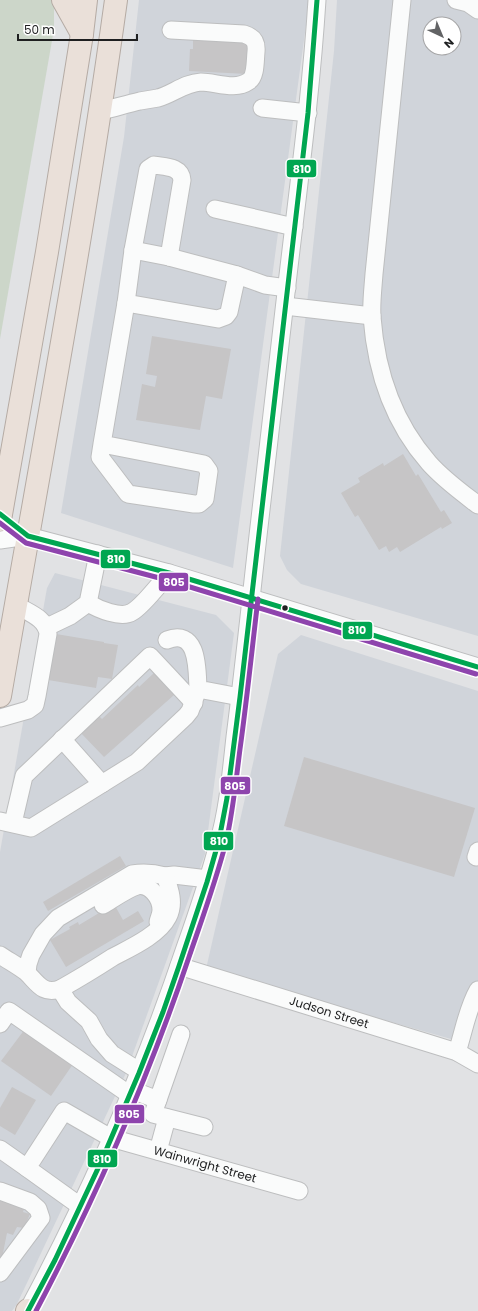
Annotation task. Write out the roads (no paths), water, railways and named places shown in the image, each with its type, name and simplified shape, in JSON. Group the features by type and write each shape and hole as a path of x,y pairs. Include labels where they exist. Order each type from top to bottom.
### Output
{"highway":[{"path":"63,0 82,34"},
{"path":"28,536 0,516 47,252 82,34 86,0"},
{"path":"0,696 101,111 116,0"}],"street":[{"path":"28,1311 55,1260 131,1093 179,966 220,840 240,697 308,113 317,0"},
{"path":"402,0 374,274 372,316 380,369 392,404 402,424 429,463 450,483 478,505"},
{"path":"456,0 468,3 478,10"},
{"path":"101,111 139,101 159,98 189,84 200,82 234,86 245,84 251,80 254,75 256,45 250,36 244,34 171,30"},
{"path":"262,108 308,113"},
{"path":"102,444 204,464 209,471 205,499 198,504 194,504 128,494 100,456 134,250 148,169 154,165 175,169 180,172 182,180 169,257"},
{"path":"215,209 294,227"},
{"path":"134,250 169,257 237,275 265,285 287,288"},
{"path":"126,303 218,319 226,316 229,312 237,275"},
{"path":"285,306 372,316"},
{"path":"0,540 28,536 98,554 169,573 478,667"},
{"path":"47,627 70,616 88,604 98,554"},
{"path":"88,604 97,609 123,615 132,613 169,573"},
{"path":"0,718 28,710 35,705 38,696 48,634 47,627 43,621 16,605"},
{"path":"167,640 176,637 183,639 193,648 196,656 196,696 190,711 186,716 144,756 122,772 31,828 7,822 24,776 150,656 196,696 240,697"},
{"path":"62,739 102,784"},
{"path":"27,973 31,955 43,934 58,918 132,874 153,872 166,876 174,875 208,879"},
{"path":"0,955 27,973 36,984 44,989 50,991 60,989 163,925 168,916 171,892 166,876"},
{"path":"43,934 61,929 135,887 140,886 147,887 159,901 161,909 160,917 154,932"},
{"name":"Judson Street","path":"179,966 457,1052 478,1064"},
{"path":"60,989 68,1002 89,1021 99,1039 112,1054 139,1071"},
{"path":"457,1052 466,1019 474,996 478,990"},
{"path":"0,1024 9,1011 131,1093 158,1100"},
{"path":"151,1041 178,1042 153,1114 204,1127"},
{"name":"Wainwright Street","path":"27,1168 64,1112 111,1138 299,1191"},
{"path":"158,1151 167,1118"},
{"path":"0,1149 80,1206"},
{"path":"0,1191 30,1202 38,1209 41,1218 0,1273"}]}
